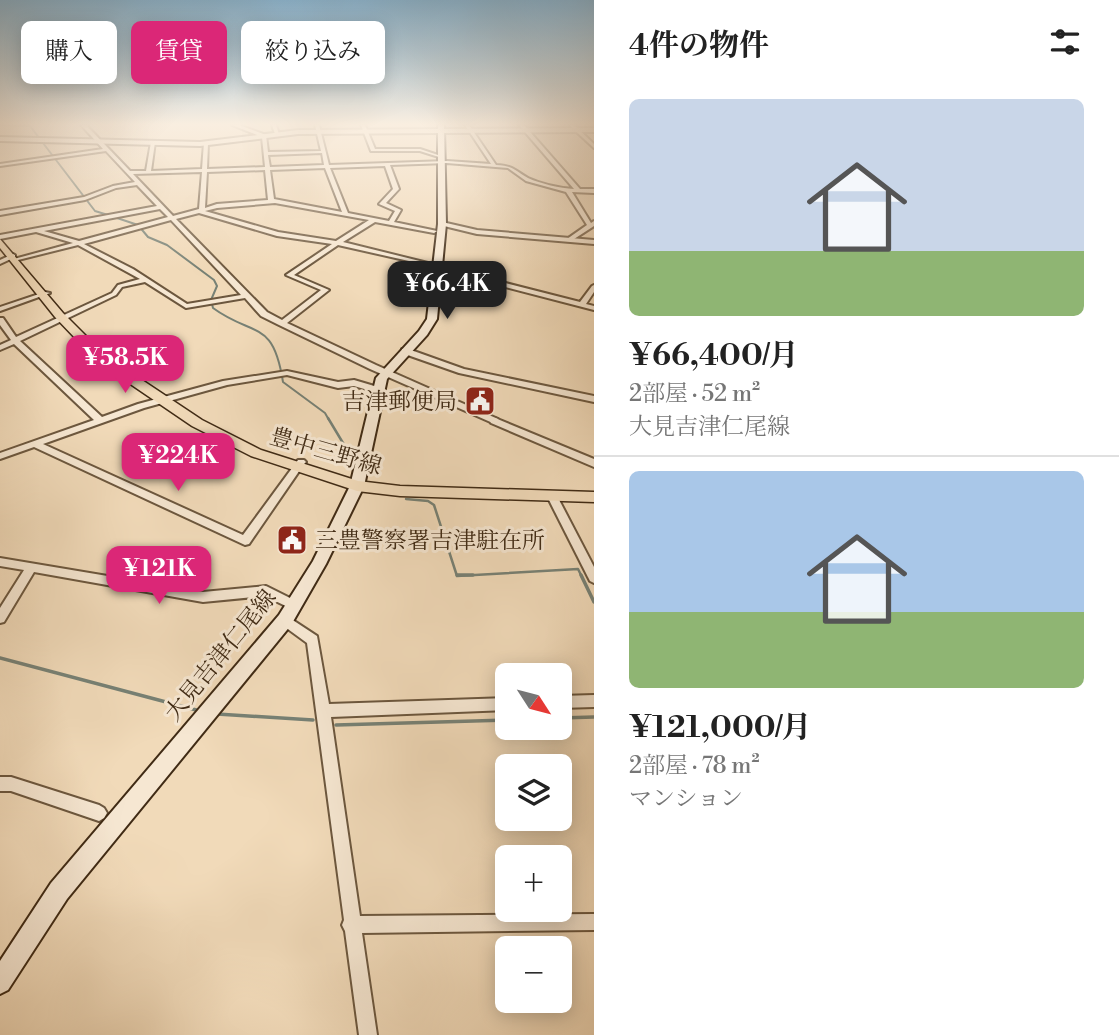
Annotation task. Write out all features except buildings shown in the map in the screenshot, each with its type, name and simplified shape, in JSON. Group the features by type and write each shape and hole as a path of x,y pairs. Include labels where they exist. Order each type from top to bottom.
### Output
{"main road":[{"name":"大見吉津仁尾線","path":"0,982 59,891 294,606 358,486 367,454 378,390 385,373 424,332 432,319 438,267 441,173"},
{"name":"豊中三野線","path":"0,239 10,259 103,359 161,400 225,439 358,486 440,495 594,497"}],"street":[{"path":"128,173 264,314 385,373 594,463"},
{"path":"200,210 205,173"},
{"path":"267,173 271,201"},
{"path":"330,173 346,215"},
{"path":"390,173 396,190 382,204 398,210 390,223"},
{"path":"517,173 525,179 568,190 594,191"},
{"path":"563,173 579,191"},
{"path":"0,213 85,198 115,187 139,183"},
{"path":"568,190 592,225 569,240"},
{"path":"10,259 79,244 230,203 271,201 390,223 594,242"},
{"path":"0,239 160,207"},
{"path":"200,210 277,234 335,243 438,267"},
{"path":"282,323 326,290 289,275 373,220"},
{"path":"35,230 79,244 186,306 245,296"},
{"path":"436,279 474,277 594,308"},
{"path":"0,348 114,294 120,286 144,280"},
{"path":"582,305 594,286"},
{"path":"0,309 45,294"},
{"path":"0,320 16,342 100,420"},
{"path":"405,351 461,371 594,399"},
{"path":"0,444 4,455 161,400 226,383 287,373 338,385 354,383 378,390"},
{"path":"35,444 245,541 299,465"},
{"path":"552,496 594,578"},
{"path":"0,562 203,597 266,591 294,606"},
{"path":"0,618 31,568"},
{"path":"285,620 313,640 350,925 368,1035"},
{"path":"572,702 594,701"},
{"path":"323,710 495,704"},
{"path":"0,784 11,784 99,813"},
{"path":"350,925 594,922"}],"waterway":[{"path":"66,173 95,211 108,215"},
{"path":"114,217 138,225 148,237 167,245 214,280 217,286 211,300 213,308 267,338 274,348 283,382 325,413 329,420"},
{"path":"328,418 355,463"},
{"path":"406,499 428,501 434,505 457,576 578,569 581,575"},
{"path":"457,575 473,575"},
{"path":"581,575 594,602"},
{"path":"0,658 200,711"},
{"path":"217,714 313,720"},
{"path":"572,718 594,717"},
{"path":"336,725 495,720"}],"place":[{"name":"吉津郵便局","path":"480,401"},
{"name":"三豊警察署吉津駐在所","path":"292,540"}]}
